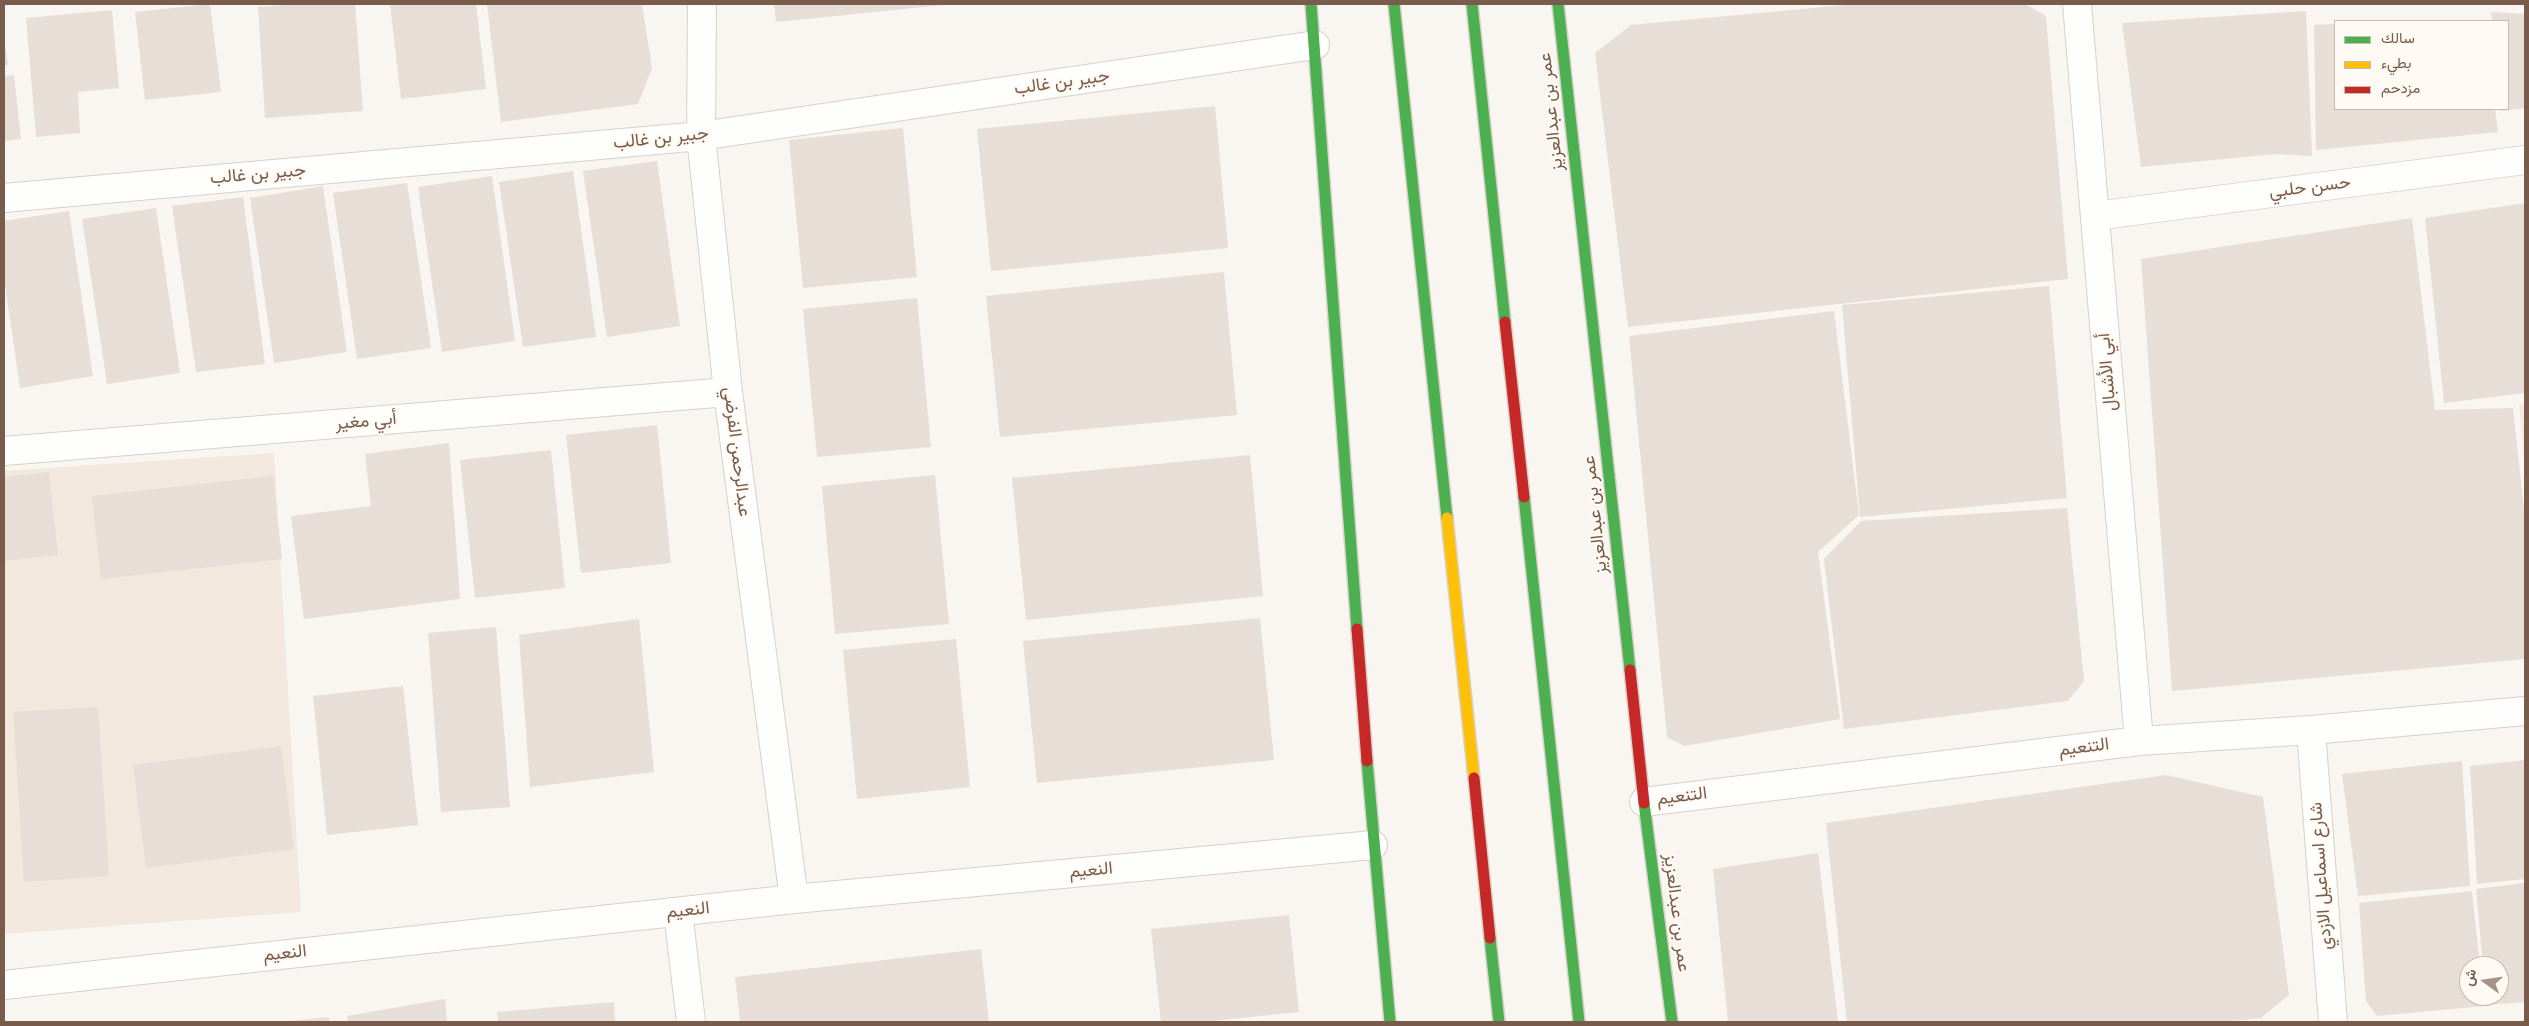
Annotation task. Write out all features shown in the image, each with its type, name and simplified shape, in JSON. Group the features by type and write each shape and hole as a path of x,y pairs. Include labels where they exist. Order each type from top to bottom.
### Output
{"street":[{"name":"عبدالرحمن الفرضي","path":"702,4 702,136 728,392 794,899"},
{"path":"1311,4 1373,845 1390,1022"},
{"path":"1394,4 1499,1022"},
{"path":"1472,4 1579,1022"},
{"name":"عمر بن عبدالعزيز","path":"1558,4 1644,802 1672,1022"},
{"name":"أبي الأشبال","path":"2077,4 2139,741"},
{"name":"جبير بن غالب","path":"4,198 702,136 1315,45"},
{"name":"حسن حلبي","path":"2095,216 2525,160"},
{"name":"أبي مغير","path":"4,451 728,392"},
{"name":"التنعيم","path":"1644,802 2139,741 2311,730 2525,710"},
{"name":"شارع اسماعيل الازدي","path":"2311,730 2334,1022"},
{"name":"النعيم","path":"4,985 794,899 1373,845"},
{"path":"678,912 691,1022"}],"shaded area":[{"path":"2525,404 2525,466 2519,405"},
{"path":"274,453 301,912 4,934 4,471"}],"building":[{"path":"210,4 221,92 145,100 135,12"},
{"path":"302,4 355,4 363,111 265,118 258,7"},
{"path":"390,4 476,4 486,89 401,99"},
{"path":"487,4 642,4 652,68 638,104 501,122"},
{"path":"774,4 944,4 944,5 776,22"},
{"path":"1856,4 2025,4 2046,16 2068,279 1628,327 1595,53 1631,25"},
{"path":"112,10 119,88 78,92 80,133 36,137 26,18"},
{"path":"2306,11 2312,156 2275,154 2141,167 2122,23"},
{"path":"2491,12 2525,14 2525,108 2509,110 2509,20 2492,20"},
{"path":"2334,24 2334,110 2495,110 2498,132 2316,150 2314,25"},
{"path":"4,38 8,65 4,66"},
{"path":"14,75 21,139 4,141 4,76"},
{"path":"1215,106 1228,248 991,271 977,129"},
{"path":"903,128 917,277 803,288 789,140"},
{"path":"657,161 680,326 607,337 583,171"},
{"path":"573,171 596,337 523,347 499,182"},
{"path":"492,176 515,341 442,352 418,187"},
{"path":"407,183 431,348 357,359 333,193"},
{"path":"323,186 347,352 274,363 250,198"},
{"path":"243,197 265,364 196,372 172,206"},
{"path":"2525,203 2525,393 2444,403 2425,218"},
{"path":"156,208 180,373 107,384 82,219"},
{"path":"69,211 93,376 20,388 4,278 4,221"},
{"path":"2412,218 2435,410 2513,408 2525,519 2525,659 2172,691 2141,259"},
{"path":"1224,272 1237,415 1000,437 986,296"},
{"path":"2049,286 2067,498 1860,517 1842,305"},
{"path":"917,298 931,447 817,457 803,309"},
{"path":"1834,311 1859,515 1818,552 1840,719 1684,746 1667,737 1629,336"},
{"path":"657,425 671,563 581,573 566,435"},
{"path":"449,443 460,599 304,619 291,516 371,506 365,454"},
{"path":"551,450 565,588 475,598 460,460"},
{"path":"1250,455 1263,596 1026,620 1012,478"},
{"path":"49,472 58,555 4,561 4,477"},
{"path":"935,475 949,624 835,634 822,486"},
{"path":"273,476 282,559 101,579 92,496"},
{"path":"2067,508 2084,681 2068,701 1844,729 1824,559 1861,521"},
{"path":"1260,618 1274,760 1037,783 1023,641"},
{"path":"639,619 654,772 530,787 519,635"},
{"path":"496,627 510,807 441,812 428,633"},
{"path":"956,639 970,787 857,799 843,650"},
{"path":"403,686 418,825 327,835 313,696"},
{"path":"98,707 109,876 24,882 13,712"},
{"path":"281,746 294,849 146,868 133,765"},
{"path":"2525,760 2525,879 2477,884 2470,766"},
{"path":"2462,761 2470,886 2358,896 2342,774"},
{"path":"2166,775 2263,797 2289,995 2261,1018 2221,1022 1847,1022 1826,823"},
{"path":"1818,853 1838,1022 1728,1022 1713,869"},
{"path":"2525,883 2525,1002 2509,1003 2509,956 2482,956 2476,889"},
{"path":"2472,891 2479,956 2459,956 2459,1006 2484,1006 2377,1016 2366,1001 2359,903"},
{"path":"1289,915 1299,1012 1202,1022 1161,1022 1151,929"},
{"path":"981,949 989,1022 740,1022 735,977"},
{"path":"445,999 447,1022 348,1022 347,1016"},
{"path":"614,1002 615,1022 498,1022 497,1012"},
{"path":"329,1017 329,1022 291,1022 291,1021"}],"traffic: fast":[{"path":"1311,4 1357,629"},
{"path":"1394,4 1447,518"},
{"path":"1472,4 1505,322"},
{"path":"1558,4 1630,670"},
{"path":"1524,497 1579,1022"},
{"path":"1367,761 1390,1022"},
{"path":"1644,803 1672,1022"},
{"path":"1490,938 1499,1022"}],"traffic: slow":[{"path":"1447,518 1474,778"}],"traffic: jam":[{"path":"1505,322 1524,497"},
{"path":"1357,629 1367,761"},
{"path":"1630,670 1644,803"},
{"path":"1474,778 1490,938"}]}
